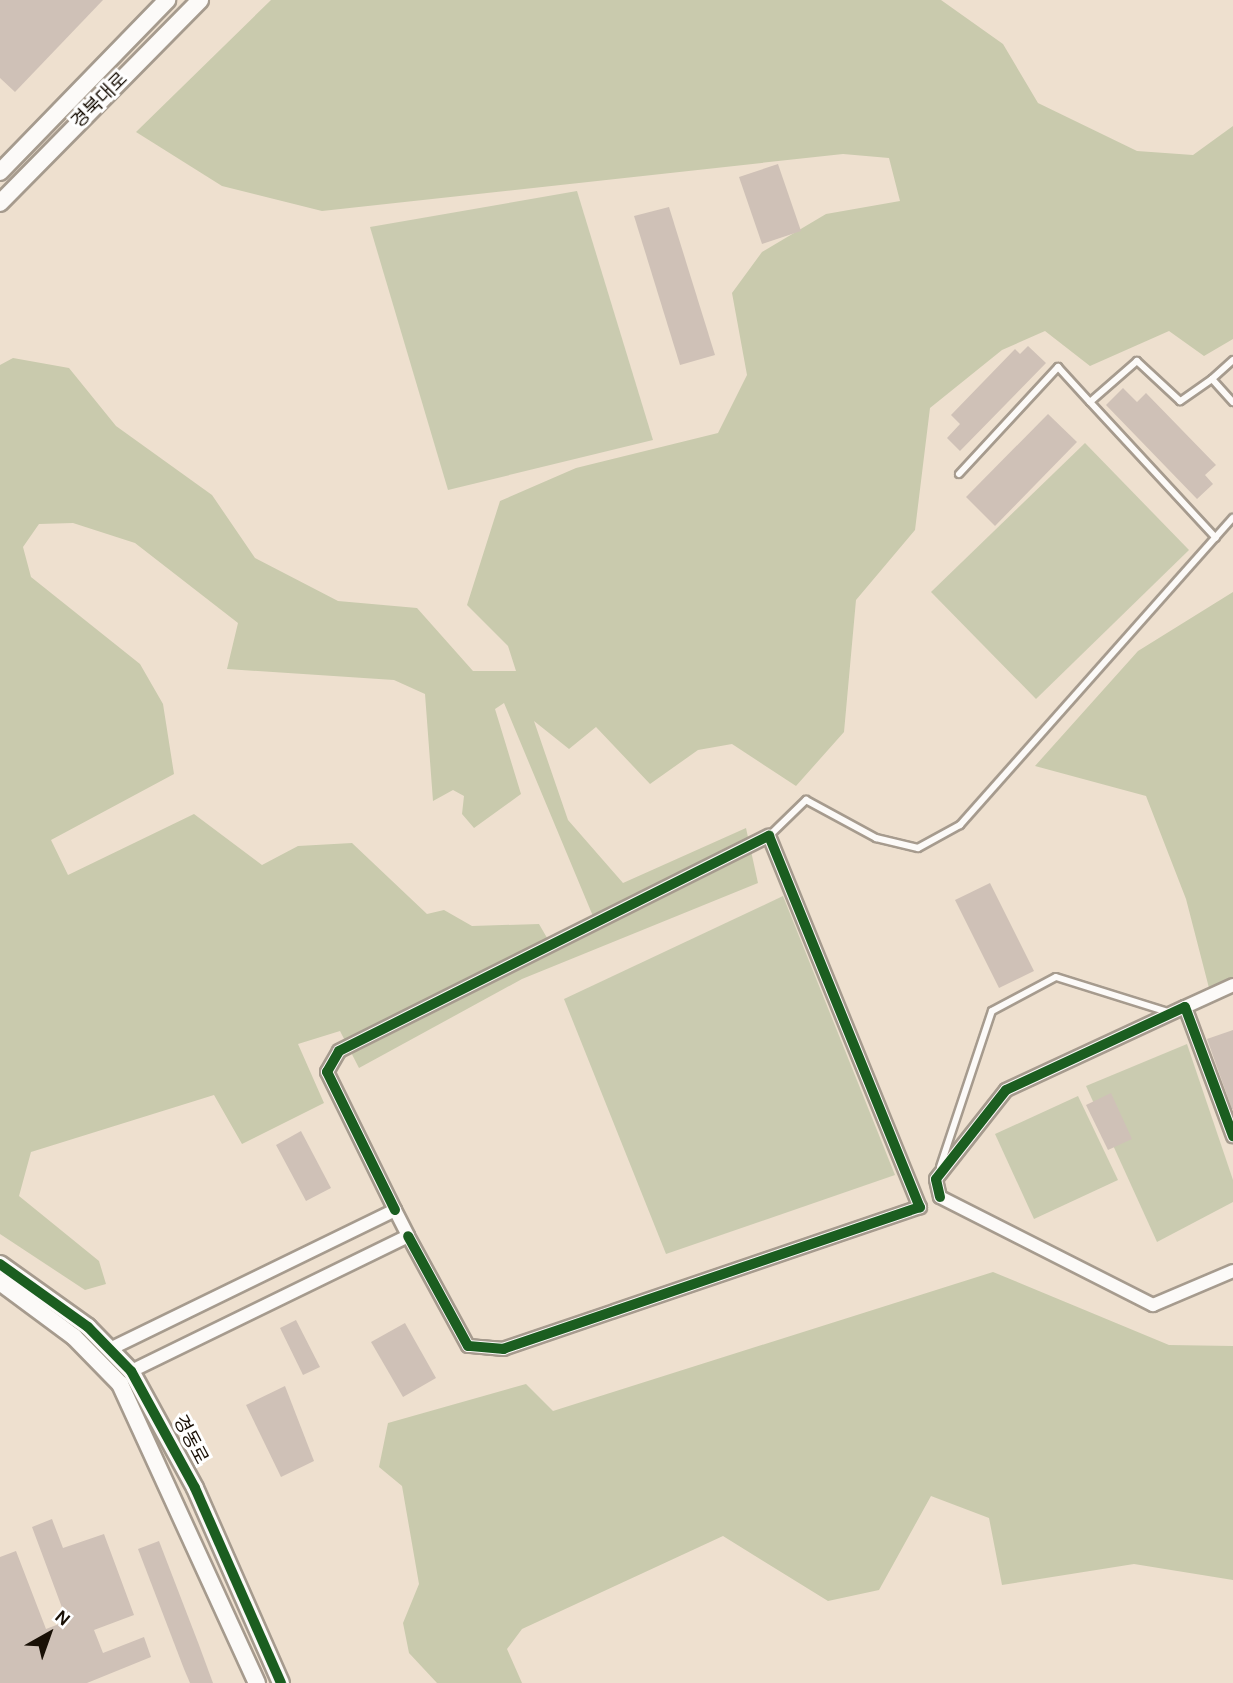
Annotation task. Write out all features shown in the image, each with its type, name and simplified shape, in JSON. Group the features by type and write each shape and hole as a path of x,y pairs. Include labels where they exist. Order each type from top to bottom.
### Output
{"street":[{"name":"경북대로","path":"0,172 167,0"},
{"name":"경북대로","path":"0,203 200,0"},
{"path":"920,1207 769,836 339,1051 327,1072 408,1236 468,1346 504,1349 920,1207 940,1198"},
{"path":"940,1198 936,1179 1006,1090 1233,985"},
{"path":"1185,1007 1233,1136"},
{"path":"940,1198 1153,1304 1233,1271"},
{"path":"110,1349 395,1210"},
{"path":"131,1371 408,1236"},
{"name":"경동로","path":"0,1264 110,1349 131,1371 195,1488 281,1683"},
{"name":"경동로","path":"0,1282 74,1337 120,1384 257,1683"}],"lane":[{"path":"1090,402 1137,361 1180,401 1212,379 1233,360"},
{"path":"959,474 1058,367 1216,537"},
{"path":"1212,379 1233,402"},
{"path":"769,836 806,800 876,838 918,848 960,825 1233,518"},
{"path":"936,1179 992,1011 1056,977 1172,1013"}],"green space":[{"path":"271,0 941,0 1003,44 1038,103 1137,151 1193,155 1233,126 1233,339 1204,356 1169,331 1090,366 1045,331 1002,350 930,408 915,530 856,600 844,732 796,786 732,744 698,750 650,784 596,727 569,749 534,721 568,820 623,883 746,828 758,883 522,979 359,1068 340,1031 298,1044 324,1103 242,1144 214,1095 31,1152 19,1196 99,1261 106,1284 85,1290 0,1234 0,365 13,358 69,368 116,426 212,495 255,558 338,601 417,608 473,671 516,671 508,646 467,605 500,501 576,468 718,433 747,375 732,293 762,252 826,214 900,201 889,158 843,154 322,211 222,186 136,132","holes":["73,523 135,543 238,623 227,669 394,680 425,694 433,801 453,790 464,796 462,814 474,828 521,794 495,709 504,703 595,921 550,943 539,924 472,926 444,910 427,914 352,843 298,846 262,865 194,814 68,875 51,840 174,774 163,704 140,664 31,577 23,547 39,524"]},
{"path":"577,191 653,440 448,490 370,227"},
{"path":"1085,443 1189,550 1036,699 931,592"},
{"path":"1233,592 1233,977 1209,988 1186,899 1146,796 1035,766 1138,651"},
{"path":"783,896 895,1175 666,1254 564,999"},
{"path":"1187,1044 1233,1180 1233,1202 1157,1242 1086,1086"},
{"path":"1078,1096 1118,1180 1034,1219 995,1134"},
{"path":"993,1272 1169,1345 1233,1346 1233,1580 1134,1564 1002,1585 989,1518 931,1496 879,1590 828,1601 723,1536 522,1629 507,1649 522,1683 437,1683 409,1653 403,1623 419,1584 402,1486 379,1467 388,1423 526,1384 553,1411"}],"building":[{"path":"0,0 103,0 15,92 0,78"},
{"path":"778,164 801,231 762,244 739,177"},
{"path":"669,207 715,355 680,365 634,216"},
{"path":"1028,346 1046,363 960,451 947,438 960,424 951,415 1015,349 1020,354"},
{"path":"1123,388 1137,402 1146,393 1216,465 1205,475 1213,484 1197,499 1106,405"},
{"path":"1048,414 1077,442 995,526 966,497"},
{"path":"990,883 1034,971 999,988 955,900"},
{"path":"1233,1030 1233,1109 1232,1109 1207,1039"},
{"path":"1111,1093 1132,1139 1108,1150 1086,1105"},
{"path":"301,1131 331,1188 306,1201 276,1145"},
{"path":"296,1320 320,1367 303,1375 280,1328"},
{"path":"405,1323 436,1378 403,1397 371,1342"},
{"path":"285,1386 314,1461 281,1477 246,1405"},
{"path":"52,1519 63,1548 104,1534 134,1615 94,1630 103,1653 144,1637 151,1657 87,1683 0,1683 0,1557 16,1551 46,1629 67,1621 32,1527"},
{"path":"159,1541 213,1683 190,1683 138,1549"}],"cycle path":[{"path":"395,1210 327,1072 339,1051 769,836 920,1207 504,1349 468,1346 408,1236"},
{"path":"940,1197 936,1179 1006,1090 1185,1007 1233,1136"},
{"path":"0,1264 88,1327 131,1371 195,1488 281,1683"}]}
